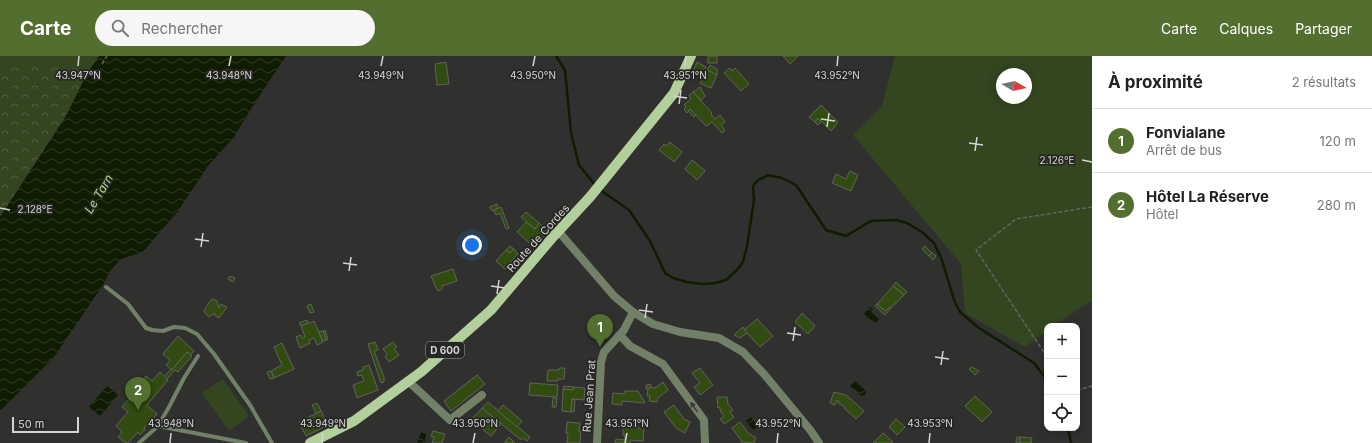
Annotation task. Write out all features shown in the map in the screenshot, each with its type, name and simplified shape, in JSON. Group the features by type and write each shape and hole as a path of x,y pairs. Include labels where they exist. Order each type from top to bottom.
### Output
{"main road":[{"name":"Route de Cordes","path":"310,443 354,421 421,372 491,310 590,197 674,93 690,56"}],"street":[{"path":"559,232 614,296 633,312 653,324 680,332 719,338 743,352 764,374 811,431 819,443"},
{"name":"Rue Jean Prat","path":"597,443 601,362 604,352 624,330 633,312"},
{"path":"620,335 630,346 663,364 704,420 705,443"},
{"path":"408,381 450,420 482,395"}],"lane":[{"path":"106,287 128,304 146,328 152,330 163,330 174,327 185,328 197,334 214,354 250,405 272,443"},
{"path":"139,443 158,426 170,407 184,378 198,356"},
{"path":"158,426 246,443"}],"path":[{"path":"101,56 105,59"},
{"path":"102,64 107,56"},
{"path":"1044,352 976,250 1016,219 1092,207"},
{"path":"1080,389 1092,386"}],"green space":[{"path":"0,56 99,56 87,74 59,60 0,64"},
{"path":"895,56 1092,56 1092,300 1058,323 1044,323 1044,333 1025,347 965,313 961,264 853,135 882,106"},
{"path":"59,60 87,74 65,117 0,217 0,64"},
{"path":"223,379 249,416 229,431 202,393"}],"water":[{"name":"Le Tarn","path":"99,56 286,56 234,137 208,166 178,211 143,252 121,259 110,271 103,285 54,357 0,411 0,217 65,118 87,74"},
{"path":"870,307 873,310 871,312 879,319 875,324 864,314"},
{"path":"855,381 866,391 865,395 861,396 850,386"},
{"path":"107,386 118,395 100,416 89,407"},
{"path":"751,417 758,427 753,430 746,421"},
{"path":"421,432 426,434 425,442 417,443"}],"building":[{"path":"708,56 717,56 717,63 708,63"},
{"path":"783,56 798,56 790,64"},
{"path":"446,62 449,84 437,85 435,64"},
{"path":"697,62 706,67 702,76 693,72"},
{"path":"710,65 717,69 717,75 707,70"},
{"path":"730,68 732,71 735,68 749,84 741,91 724,73"},
{"path":"707,70 717,75 711,88 700,83"},
{"path":"700,87 705,96 701,100 693,92"},
{"path":"693,92 712,113 711,114 715,119 720,115 725,122 721,125 725,130 722,133 712,122 706,126 690,109 687,113 684,109 686,107 684,105 691,99 689,95"},
{"path":"821,105 838,122 831,131 818,118 815,122 809,117"},
{"path":"690,109 696,115 694,117 688,111"},
{"path":"818,118 821,122 818,125 815,122"},
{"path":"670,142 682,152 674,162 659,150 664,144 667,146"},
{"path":"692,160 705,171 697,180 685,169"},
{"path":"850,171 858,175 851,191 832,183 836,174 846,179"},
{"path":"497,204 498,208 492,211 490,207"},
{"path":"501,207 509,228 506,229 500,213 496,215 494,210"},
{"path":"526,212 539,223 535,229 521,217"},
{"path":"526,222 535,229 539,223 548,231 534,247 517,232"},
{"path":"510,246 514,249 510,253 506,250"},
{"path":"925,246 932,253 929,256 922,249"},
{"path":"514,249 518,254 505,269 496,261 506,250 510,253"},
{"path":"932,253 936,256 933,260 929,256"},
{"path":"453,269 457,281 442,286 442,289 438,291 431,276"},
{"path":"230,276 235,278 233,282 228,279"},
{"path":"896,282 907,292 904,295 893,286"},
{"path":"893,286 904,295 891,308 890,307 885,311 877,304"},
{"path":"213,299 217,301 219,308 221,304 227,307 219,318 214,315 215,313 209,317 204,310"},
{"path":"311,304 314,312 310,313 307,306"},
{"path":"877,304 885,311 890,307 891,308 885,315 875,306"},
{"path":"802,313 815,326 808,334 795,322"},
{"path":"757,319 773,336 760,347 744,330"},
{"path":"307,320 308,323 301,326 299,323"},
{"path":"314,321 323,342 317,345 314,338 309,340 310,343 300,348 296,337 301,335 303,338 305,337 301,326"},
{"path":"743,327 747,333 740,338 734,335"},
{"path":"325,330 328,339 326,340 323,331"},
{"path":"323,331 326,340 323,341 319,332"},
{"path":"178,336 194,351 190,355 187,352 172,370 166,365 170,360 163,354"},
{"path":"375,342 378,350 374,351 384,377 384,382 381,383 368,344"},
{"path":"393,342 397,347 394,349 399,355 389,362 385,357 387,354 383,349"},
{"path":"282,343 294,369 274,378 271,371 282,365 274,347"},
{"path":"187,352 192,356 178,372 175,370 167,379 164,377 171,369 172,370"},
{"path":"369,365 378,390 357,398 353,385 364,381 362,375 358,376 357,372 363,370 363,367"},
{"path":"972,367 979,371 975,375 969,369"},
{"path":"559,368 565,368 564,379 558,379 558,381 547,381 548,370 559,370"},
{"path":"700,368 713,385 700,395 694,387 700,383 692,373"},
{"path":"271,371 274,378 270,379 267,372"},
{"path":"160,372 168,380 147,405 157,414 144,428 145,430 140,435 138,432 128,443 126,443 118,437 122,432 116,426 128,412 122,407 134,394 132,392 146,376 152,381"},
{"path":"477,375 485,384 451,411 444,401"},
{"path":"663,382 668,390 658,398 657,402 649,401 650,396 647,396 648,389 651,387 655,388"},
{"path":"530,383 558,385 557,397 529,395"},
{"path":"647,384 651,385 651,387 646,389"},
{"path":"564,386 574,387 573,390 563,389"},
{"path":"574,387 585,388 584,400 572,399 571,412 562,411 563,389 573,390"},
{"path":"625,391 638,391 645,403 622,401 622,405 612,404 613,393 625,394"},
{"path":"834,392 846,395 864,411 856,419 844,408 845,407 838,403 839,401 837,400 835,405 830,403"},
{"path":"975,396 992,412 982,422 965,406"},
{"path":"717,397 727,397 728,404 733,410 730,412 734,417 724,424 720,419 724,416 719,407 718,408"},
{"path":"553,398 557,398 556,407 552,407"},
{"path":"572,399 575,400 574,412 571,412"},
{"path":"488,402 530,437 527,441 523,438 521,440 482,408"},
{"path":"317,403 321,411 316,413 312,405"},
{"path":"503,405 522,421 517,427 498,411"},
{"path":"674,405 684,419 690,422 685,433 676,428 664,412"},
{"path":"482,408 501,424 491,436 471,420"},
{"path":"321,411 328,425 306,436 299,422"},
{"path":"896,419 905,427 897,435 889,427"},
{"path":"567,422 580,423 580,443 567,443"},
{"path":"740,422 748,433 756,438 754,443 741,442 732,428"},
{"path":"624,423 629,423 628,428 623,427"},
{"path":"629,423 636,423 636,428 644,428 643,441 630,440 630,443 615,443 616,439 624,440 625,435 623,435 623,427 628,428"},
{"path":"433,431 445,434 442,443 432,443 434,437 431,436"},
{"path":"883,433 893,442 873,443"},
{"path":"509,437 515,443 504,443"},
{"path":"1017,437 1020,437 1020,443 1016,443"},
{"path":"1020,437 1032,438 1031,443 1020,443"}],"waterway":[{"path":"556,56 565,70 571,133 579,165 595,185"},
{"path":"599,189 629,210 650,241 665,273 673,278 702,284 726,280 743,262 754,200 753,186 757,181 768,175 782,178 796,185 826,230 846,236 871,221 896,220 907,223 922,232 934,243 942,260 954,300 960,312 979,328 1034,363 1044,376"},
{"path":"1069,431 1071,443"}],"place":[{"name":"Fonvialane","path":"600,347"},
{"name":"Hôtel La Réserve","path":"138,410"}]}
